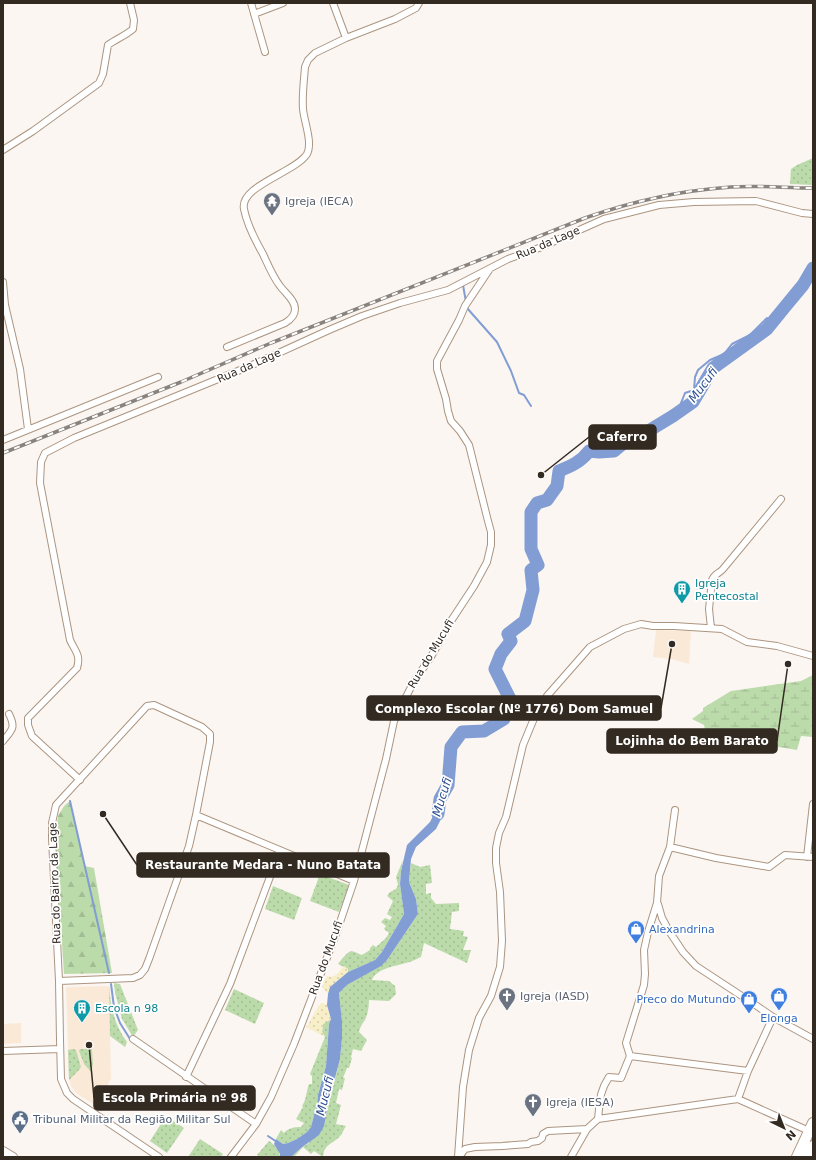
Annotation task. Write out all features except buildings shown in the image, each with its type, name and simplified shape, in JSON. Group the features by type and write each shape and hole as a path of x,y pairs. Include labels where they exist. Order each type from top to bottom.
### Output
{"main road":[{"path":"797,1157 811,1127"},
{"path":"808,1157 813,1146"}],"street":[{"path":"3,150 33,131 99,83 103,74 108,45 126,35 133,29 134,20 130,3"},
{"path":"251,3 265,52"},
{"path":"254,14 283,3"},
{"path":"333,3 346,38"},
{"path":"227,348 285,323 290,320 295,308 292,301 279,285 270,270 256,241 244,210 243,202 248,194 301,160 308,152 309,141 303,109 305,66 308,60 315,53 346,38 395,19 416,8 419,3"},
{"name":"Rua da Lage","path":"80,780 32,736 28,725 28,718 77,668 79,662 79,656 74,650 70,640 40,483 41,462 45,453 74,438 250,366 356,318 400,303 448,290 508,259 539,248 604,219 659,205 694,202 756,201 802,213 813,214"},
{"name":"Rua do Mucufi","path":"231,1157 256,1124 271,1097 294,1044 336,934 354,881 386,759 394,721 413,683 432,655 487,562 491,546 491,532 469,445 451,421 437,369 438,361 465,306 490,269"},
{"path":"3,282 5,305 20,369 28,429"},
{"path":"3,440 158,377"},
{"path":"711,628 709,609 712,580 714,576 723,569 781,499"},
{"path":"459,1157 463,1088 470,1050 479,1018 491,996 500,967 502,941 496,848 499,833 506,817 523,745 535,716 547,696 590,647 624,629 641,624 653,626 722,629 747,642 777,646 813,656"},
{"name":"Rua do Bairro da Lage","path":"159,1157 69,1096 65,1089 62,1079 60,1049 59,981 52,823 56,805 147,706 154,705 202,727 210,734 210,742 196,815"},
{"path":"3,741 13,727 13,722 9,714"},
{"path":"670,846 716,858 769,867 785,855 810,857 813,804"},
{"path":"598,1119 600,1096 603,1086 609,1077 621,1078 630,1056 626,1043 644,985 644,950 657,903 659,876 670,846 675,810"},
{"path":"59,981 127,979 140,975 145,969 189,846 196,815 354,881"},
{"path":"186,1077 230,984 280,850"},
{"path":"657,903 662,918 669,931 683,952 696,966 773,1017 813,1039"},
{"path":"738,1098 748,1071 773,1017"},
{"path":"133,1039 256,1124"},
{"path":"3,1051 60,1049"},
{"path":"630,1056 748,1071"},
{"path":"571,1157 587,1129 598,1119 738,1098 811,1127"},
{"path":"459,1157 465,1149 475,1147 522,1145 538,1141 542,1138 543,1134 548,1131 587,1129"},
{"path":"3,1151 13,1157"}],"shaded area":[{"path":"656,630 691,631 689,664 671,659 653,657"},
{"path":"109,986 111,1078 106,1089 95,1105 77,1094 71,1086 69,1077 66,987"},
{"path":"21,1023 21,1043 3,1044 3,1024"}],"green space":[{"path":"813,158 813,185 790,184 791,169"},
{"path":"813,675 813,737 801,736 797,750 779,747 764,751 705,729 704,725 692,719 703,711 703,708 731,691 801,681"},
{"path":"70,801 85,866 94,868 112,973 64,974 56,856 56,835 58,816 64,806"},
{"path":"403,860 400,884 404,914 382,952 375,960 348,972 348,969 338,964 346,954 351,951 362,955 370,950 373,945 376,947 386,938 389,933 384,929 386,926 381,922 385,918 390,920 392,917 387,914 393,901 387,896 390,892 396,889 398,885 396,877"},
{"path":"411,863 420,867 430,865 432,883 426,884 426,894 431,893 431,898 436,904 459,903 459,911 452,912 450,929 464,931 463,936 468,937 463,950 471,950 467,963 424,943 421,957 410,962 386,968 374,976 372,980 389,981 395,986 396,994 389,1001 369,1000 367,1015 359,1032 367,1040 361,1051 353,1049 349,1068 347,1068 343,1078 345,1078 342,1090 339,1089 336,1103 341,1105 336,1124 346,1126 341,1135 327,1146 323,1157 314,1151 311,1154 303,1147 294,1157 291,1157 301,1148 309,1143 326,1115 340,1059 342,1021 339,993 347,985 380,966 387,960 418,914 416,899 409,882"},
{"path":"320,874 349,885 339,912 310,901"},
{"path":"273,886 302,898 294,920 265,909"},
{"path":"114,983 120,984 138,1030 133,1037 122,1019"},
{"path":"109,986 114,1016 119,1029 127,1042 125,1047 110,1036"},
{"path":"234,989 264,1003 255,1024 225,1010"},
{"path":"331,1019 329,1024 326,1066 311,1127 297,1139 283,1144 276,1139 281,1130 284,1133 291,1128 301,1127 304,1123 296,1119 303,1107 302,1106 305,1101 309,1084 312,1084 312,1076 310,1074 325,1037 322,1032 323,1024"},
{"path":"80,1049 92,1049 93,1064 91,1072 84,1064 79,1051"},
{"path":"68,1050 76,1050 81,1067 69,1080"},
{"path":"166,1116 184,1128 167,1153 150,1141"},
{"path":"200,1139 223,1154 221,1157 188,1157"},
{"path":"269,1141 279,1152 280,1157 260,1157 257,1155"}],"sand":[{"path":"344,966 348,969 348,972 330,987 328,994 322,987 327,976 331,977 336,975"},
{"path":"321,1003 327,1005 331,1019 323,1024 322,1032 325,1037 306,1027"}],"water":[{"path":"435,796 444,798 441,819 436,829 416,847 411,859 409,882 416,899 418,914 387,960 381,966 347,985 339,993 342,1021 340,1059 328,1104 324,1126 319,1135 291,1157 280,1157 280,1154 274,1144 276,1139 283,1144 288,1143 297,1139 311,1127 326,1066 329,1024 331,1019 327,1005 330,987 348,972 375,960 382,952 404,914 400,884 401,871 407,845 430,822 433,816"}],"waterway":[{"name":"Mucufi","path":"438,814 440,799 448,785 451,747 462,732 484,731 504,719 511,701 495,669 501,654 511,641 508,634 525,621 533,590 531,570 538,565 531,549 531,512 537,503 547,500 557,486 559,471 579,461 589,451 614,451 626,441 645,433 693,402 713,368 767,329 803,285 813,268"},
{"path":"463,285 466,302"},
{"path":"467,306 467,308 497,342 511,371 519,393 524,395 531,406"},
{"path":"677,413 685,393 694,390 695,377 698,370 710,360 724,354 732,344 750,335 767,318"},
{"path":"70,801 109,973"},
{"path":"111,984 114,1007 120,1023 130,1039"},
{"path":"268,1136 277,1142"}],"railway":[{"path":"3,453 181,382 271,343 602,212 646,200 702,190 741,186 813,188"}],"place":[{"name":"Igreja (IECA)","path":"272,216"},
{"name":"Caferro","path":"541,475"},
{"name":"Igreja Pentecostal","path":"682,604"},
{"name":"Complexo Escolar (Nº 1776) Dom Samuel","path":"672,644"},
{"name":"Lojinha do Bem Barato","path":"788,664"},
{"name":"Restaurante Medara - Nuno Batata","path":"103,814"},
{"name":"Alexandrina","path":"636,944"},
{"name":"Igreja (IASD)","path":"507,1011"},
{"name":"Elonga","path":"779,1011"},
{"name":"Preco do Mutundo","path":"749,1014"},
{"name":"Escola n 98","path":"82,1023"},
{"name":"Escola Primária nº 98","path":"89,1045"},
{"name":"Igreja (IESA)","path":"533,1117"},
{"name":"Tribunal Militar da Região Militar Sul","path":"20,1134"}]}
